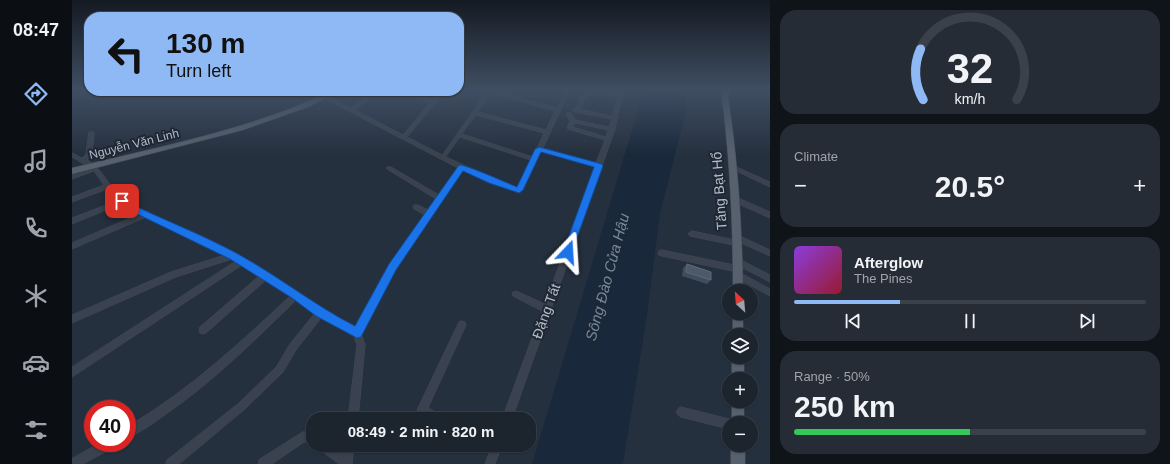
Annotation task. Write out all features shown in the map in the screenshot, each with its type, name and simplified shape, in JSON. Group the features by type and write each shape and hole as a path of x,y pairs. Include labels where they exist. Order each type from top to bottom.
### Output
{"main road":[{"name":"Nguyễn Văn Linh","path":"72,166 88,164 243,128 282,112"},
{"name":"Tăng Bạt Hổ","path":"727,112 734,168 738,240 738,284"},
{"name":"Nguyễn Văn Linh","path":"72,171 88,164"},
{"path":"738,452 738,464"}],"street":[{"path":"354,112 491,181 519,190 557,112"},
{"path":"404,137 426,112"},
{"path":"583,112 616,118"},
{"name":"Đặng Tất","path":"509,412 618,112"},
{"path":"443,157 475,113 547,132"},
{"path":"569,114 573,121 612,129"},
{"path":"573,121 570,128 608,139"},
{"path":"72,177 88,164 91,132"},
{"path":"459,135 534,159"},
{"path":"539,149 599,166"},
{"path":"72,155 88,164 122,201 132,208 233,256 296,295 320,313 357,333 361,345 354,412"},
{"path":"357,333 392,267 462,167"},
{"path":"389,168 440,199"},
{"path":"734,168 770,185"},
{"path":"72,200 108,186"},
{"path":"736,200 770,215"},
{"path":"72,221 122,201"},
{"path":"416,207 429,214"},
{"path":"72,246 147,214"},
{"path":"692,234 738,240 770,253"},
{"path":"662,254 738,269 770,279"},
{"path":"72,319 174,274 233,256"},
{"path":"72,372 241,262"},
{"path":"738,269 770,293"},
{"path":"203,330 265,276"},
{"path":"516,294 547,309"},
{"path":"136,429 154,418 218,370 296,295"},
{"path":"171,464 242,406 280,369 293,347 320,313"},
{"path":"426,412 422,410 462,325"},
{"path":"680,412 722,422"},
{"path":"263,464 303,437 306,437"},
{"path":"73,464 94,452"},
{"path":"333,452 346,463 348,452"},
{"path":"490,464 493,452"}],"water":[{"name":"Sông Đào Cửa Hậu","path":"638,112 686,112 660,214 647,315 623,464 532,464"}],"building":[{"path":"687,264 711,272 711,280 686,272"}],"route":[{"path":"122,201 132,208 233,256 296,295 320,313 357,333 392,267 462,167 491,181 519,190 539,149 599,166 568,252"}]}
